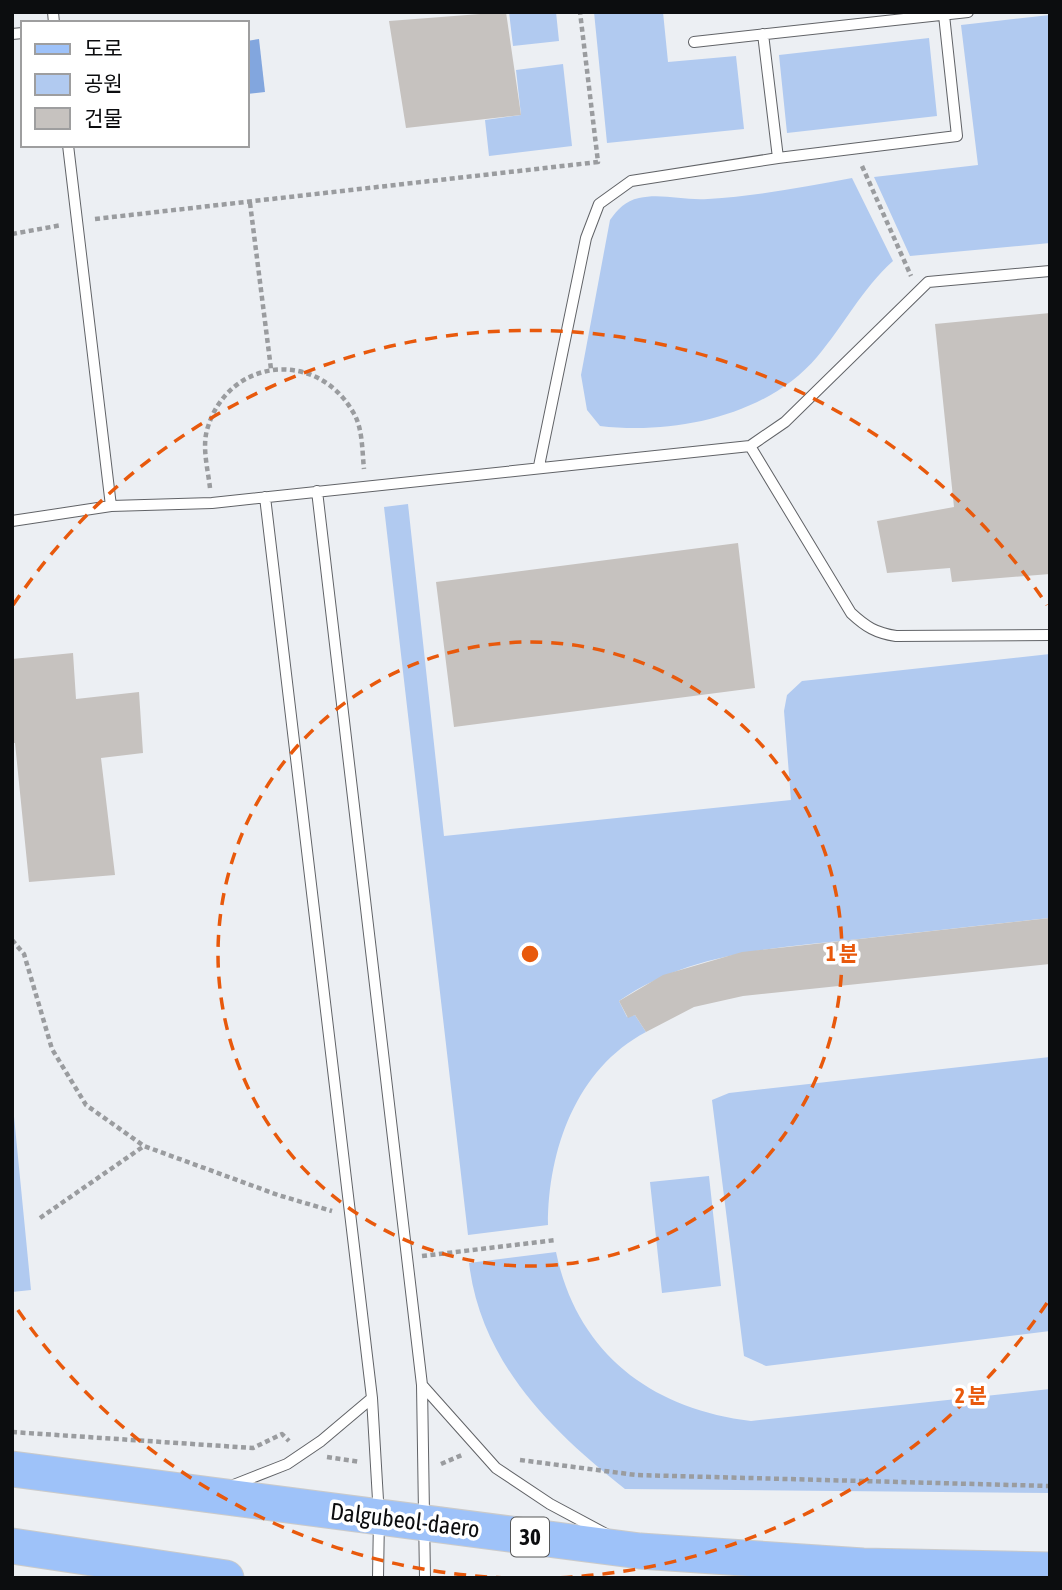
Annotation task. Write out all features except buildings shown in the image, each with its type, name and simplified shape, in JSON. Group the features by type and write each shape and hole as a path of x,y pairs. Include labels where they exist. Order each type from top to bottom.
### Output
{"main road":[{"name":"Dalgubeol-daero","path":"12,1469 640,1552 863,1566 1050,1570"},
{"path":"12,1546 226,1578"}],"lane":[{"path":"694,42 968,12"},
{"path":"539,466 586,238 599,204 631,181 778,158 957,136 944,15"},
{"path":"763,34 778,158"},
{"path":"68,147 111,506"},
{"path":"12,521 111,506 212,503 539,466 750,446 785,422 928,282 1050,271"},
{"path":"750,446 851,613 876,633 896,636 1050,635"},
{"path":"317,491 422,1385 425,1578"},
{"path":"265,497 372,1398 379,1517 378,1578"},
{"path":"422,1385 496,1468 550,1504 640,1552"},
{"path":"210,1495 287,1464 372,1398"}],"path":[{"path":"12,234 77,221 598,162 580,12"},
{"path":"854,149 918,293"},
{"path":"250,203 271,369"},
{"path":"212,503 206,433 214,410 229,391 248,377 271,369 296,369 318,376 340,393 355,415 362,441 365,486"},
{"path":"12,940 24,954 52,1049 86,1105 144,1146 278,1195 350,1216"},
{"path":"40,1218 144,1146"},
{"path":"407,1257 556,1240"},
{"path":"12,1432 253,1448 282,1434 302,1454 376,1464"},
{"path":"425,1471 478,1448 531,1464 636,1475 1050,1486"}],"green space":[{"path":"509,12 556,12 559,41 513,46"},
{"path":"594,12 663,12 668,62 736,56 744,129 607,143"},
{"path":"1050,15 1050,243 910,256 874,177 978,165 961,25"},
{"path":"929,38 937,116 787,133 779,55"},
{"path":"563,64 572,146 489,156 485,120 521,115 516,70"},
{"path":"852,178 893,261 872,283 817,357 796,377 772,394 718,417 658,427 600,426 587,410 581,375 610,220 619,209 639,198 726,198"},
{"path":"408,504 444,836 791,800 784,711 787,695 802,681 1050,654 1050,918 734,955 704,962 646,985 619,1001 627,1017 635,1015 646,1032 622,1048 601,1067 571,1114 553,1168 548,1225 468,1235 384,507"},
{"path":"1050,1057 1050,1331 766,1366 744,1356 712,1100 729,1093"},
{"path":"12,1096 31,1290 12,1292"},
{"path":"709,1176 721,1286 662,1293 650,1182"},
{"path":"556,1252 566,1288 581,1319 601,1347 624,1370 651,1389 681,1404 715,1414 751,1421 1050,1389 1050,1493 625,1489 571,1443 523,1391 488,1332 476,1299 469,1263"}],"shaded area":[{"path":"259,39 265,92 248,94 248,41"}]}
